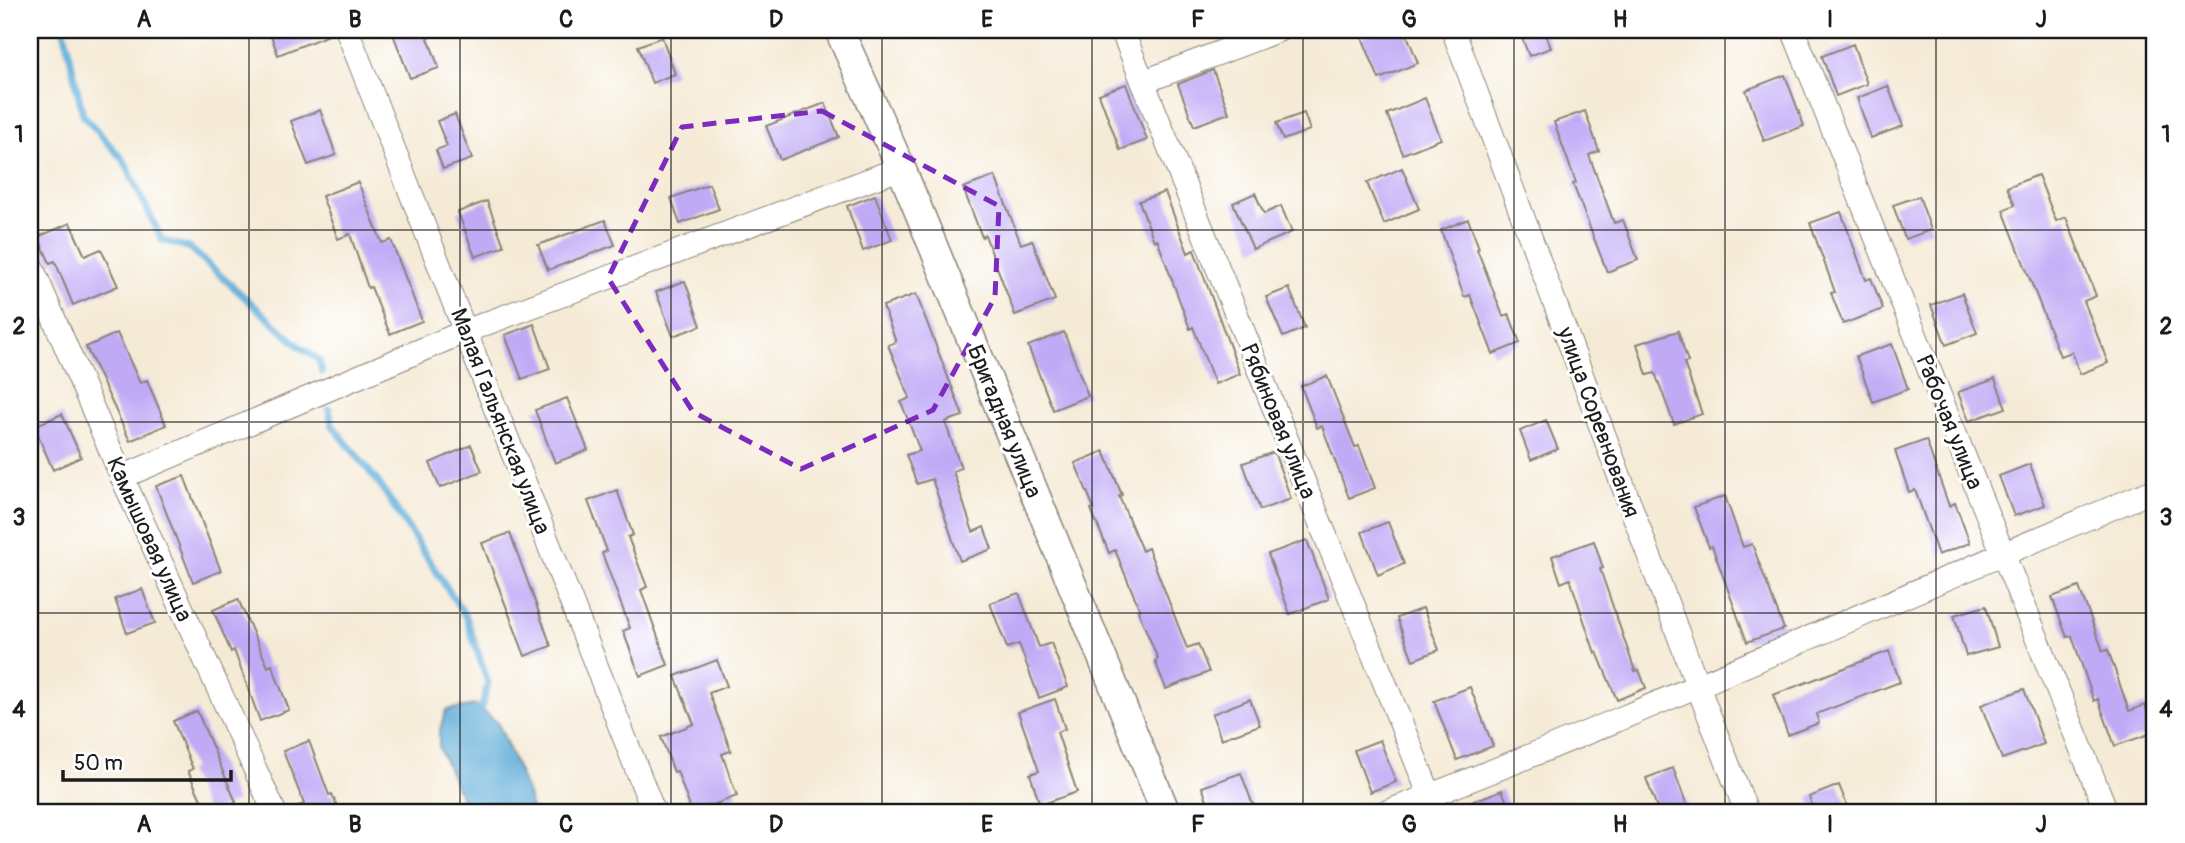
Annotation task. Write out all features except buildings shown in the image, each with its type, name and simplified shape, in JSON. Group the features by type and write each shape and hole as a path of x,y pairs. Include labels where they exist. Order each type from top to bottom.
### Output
{"street":[{"name":"Малая Гальянская улица","path":"347,30 654,813"},
{"name":"Бригадная улица","path":"839,30 901,168 1166,813"},
{"name":"Рябиновая улица","path":"1122,30 1433,805"},
{"path":"1143,82 1279,30"},
{"name":"улица Соревнования","path":"1453,30 1747,813"},
{"name":"Рабочая улица","path":"1793,30 2107,813"},
{"path":"122,477 466,331 901,168"},
{"name":"Камышовая улица","path":"30,263 122,477 275,813"},
{"path":"1384,813 1433,805 2002,553 2155,490"}],"highlighted area":[{"path":"822,111 999,206 995,297 933,410 801,469 693,412 608,278 682,127"}],"water":[{"path":"476,705 498,723 528,794 532,813 464,813 465,806 439,748 439,733 446,710"}],"waterway":[{"path":"64,30 83,115 124,161 162,240 190,248 299,346 319,360 322,372"},
{"path":"329,409 332,425 378,482 466,617 488,683 479,718"}]}
